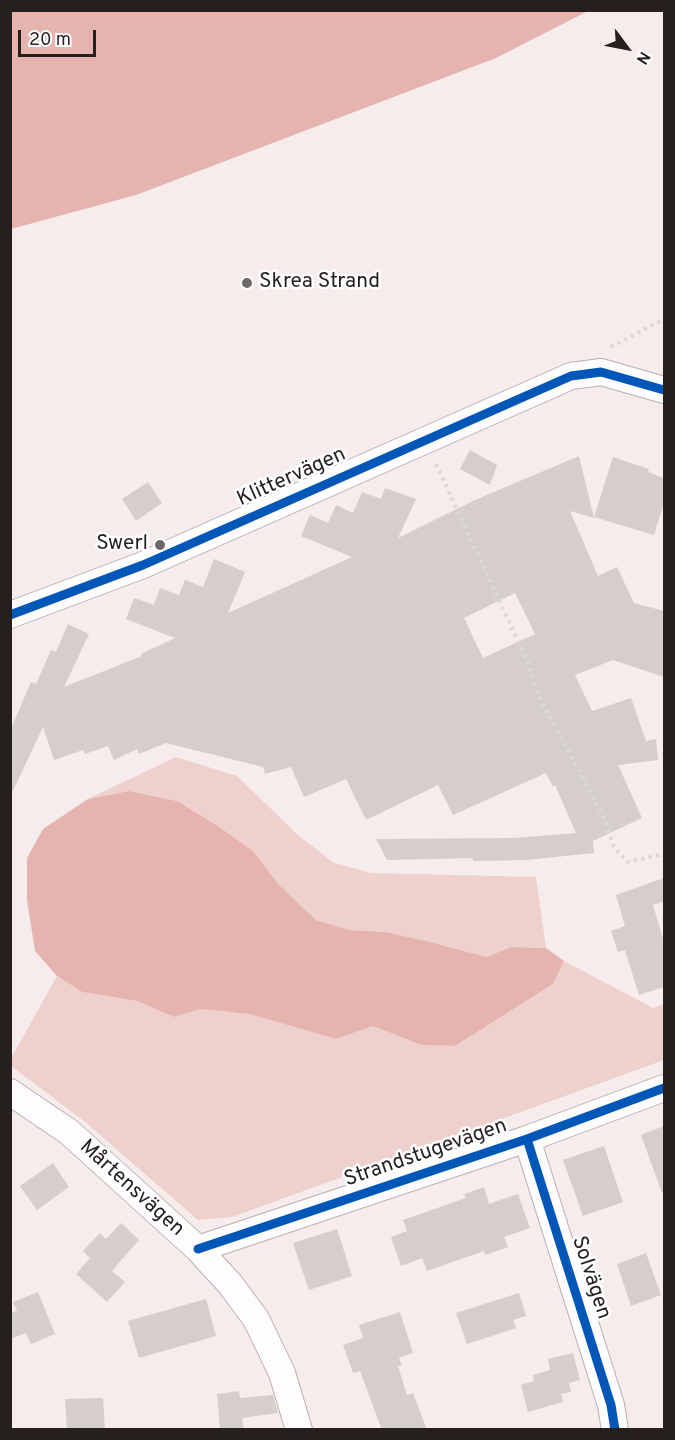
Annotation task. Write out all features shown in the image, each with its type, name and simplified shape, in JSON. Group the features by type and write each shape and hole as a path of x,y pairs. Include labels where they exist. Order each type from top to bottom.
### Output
{"street":[{"path":"586,373 614,375 664,390"},
{"name":"Klittervägen","path":"10,615 143,565 425,438 545,386 586,373"},
{"name":"Strandstugevägen","path":"198,1249 527,1139 664,1089"},
{"name":"Mårtensvägen","path":"10,1092 69,1132 198,1249 230,1284 256,1319 282,1373 299,1430"},
{"name":"Solvägen","path":"527,1139 611,1405 615,1430"}],"path":[{"path":"586,373 601,352 664,319"},
{"path":"425,438 529,665 539,697 605,819 614,848 628,862 664,854"}],"shaded area":[{"path":"11,10 588,11 496,58 136,195 11,229"},
{"path":"176,757 237,776 299,836 334,863 371,873 536,877 546,948 511,947 487,957 386,932 350,930 316,920 279,885 253,851 177,801 129,791 88,799"},
{"path":"129,791 177,801 219,827 253,851 279,885 316,920 350,930 386,932 487,957 511,947 546,948 564,961 553,984 455,1046 421,1045 373,1026 336,1039 249,1014 201,1009 174,1017 137,1001 82,992 57,976 35,951 27,900 27,858 43,829 88,799"},
{"path":"564,961 653,1008 664,1004 664,1060 232,1217 198,1220 84,1121 11,1066 10,1060 57,976 82,992 137,1001 174,1017 201,1009 249,1014 336,1039 373,1026 421,1045 455,1046 553,984"}],"building":[{"path":"470,450 497,465 490,485 460,469"},
{"path":"579,456 594,518 570,511 598,576 617,567 634,603 664,611 664,677 613,660 575,675 592,711 631,698 646,741 656,739 658,760 618,765 642,818 593,841 594,853 526,860 473,861 473,858 387,860 376,839 514,838 576,833 555,785 553,787 546,773 453,815 438,785 366,820 346,779 304,797 291,767 265,774 263,767 166,743 139,754 137,749 114,760 108,746 85,754 83,750 54,760 43,727 10,797 10,731 31,682 36,684 51,650 56,652 68,624 89,634 64,687 142,656 141,654 175,638 126,619 134,598 154,605 160,588 179,595 185,580 203,587 214,559 245,572 228,613 352,557 301,536 310,515 328,523 336,505 353,513 362,492 381,499 385,488 416,499 398,538 475,500","holes":["515,593 535,634 483,658 464,618"]},
{"path":"613,457 649,469 648,472 664,478 664,503 654,535 594,517"},
{"path":"148,482 162,503 136,521 122,499"},
{"path":"664,878 664,901 653,905 664,942 664,987 639,995 625,950 618,952 611,931 625,926 616,895"},
{"path":"664,1126 664,1192 662,1193 641,1135"},
{"path":"604,1146 623,1202 583,1216 563,1160"},
{"path":"53,1163 69,1187 37,1210 20,1186"},
{"path":"484,1187 489,1204 518,1194 530,1228 504,1237 508,1247 485,1255 484,1251 427,1271 422,1258 401,1266 391,1237 407,1231 403,1220 466,1198 464,1194"},
{"path":"121,1223 139,1240 112,1271 125,1282 107,1302 76,1274 90,1258 83,1251 100,1233 106,1239"},
{"path":"337,1229 352,1276 309,1290 293,1243"},
{"path":"646,1253 661,1295 631,1306 617,1264"},
{"path":"38,1292 55,1334 31,1344 26,1333 10,1339 10,1313 17,1311 13,1302"},
{"path":"519,1293 526,1316 513,1320 516,1328 467,1344 456,1313"},
{"path":"206,1299 216,1336 139,1358 128,1321"},
{"path":"400,1312 413,1353 399,1358 402,1365 398,1366 407,1395 413,1393 427,1430 382,1430 360,1371 353,1373 343,1345 363,1338 359,1325"},
{"path":"573,1353 580,1380 569,1383 571,1392 561,1394 563,1402 528,1412 521,1385 534,1381 533,1375 550,1370 548,1359"},
{"path":"239,1391 240,1398 273,1395 278,1413 242,1418 244,1430 220,1430 217,1394"},
{"path":"103,1398 105,1430 67,1430 65,1399"}],"cycle path":[{"path":"10,615 143,565 571,376 601,372 664,390"},
{"path":"198,1249 527,1139 664,1088"},
{"path":"527,1139 611,1405 615,1430"}],"place":[{"name":"Skrea Strand","path":"247,283"},
{"name":"Swerl","path":"160,545"}]}
